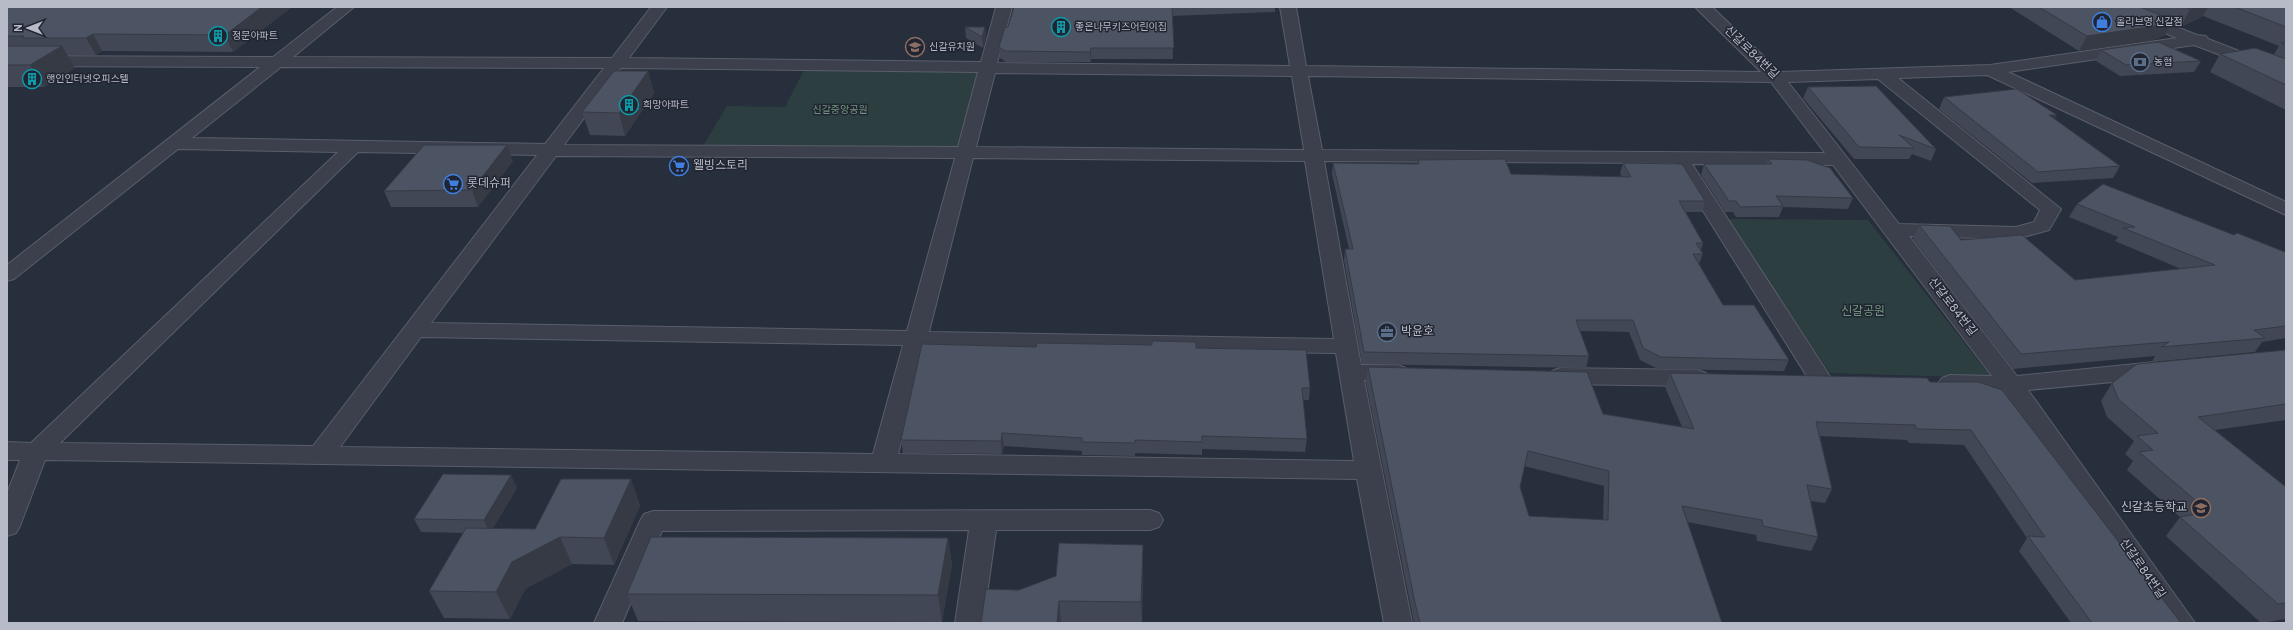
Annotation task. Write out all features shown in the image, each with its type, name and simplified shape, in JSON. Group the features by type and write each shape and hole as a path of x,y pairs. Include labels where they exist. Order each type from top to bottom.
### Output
{"street":[{"path":"7,275 346,7"},
{"path":"320,455 659,7"},
{"path":"883,463 1004,7"},
{"path":"1288,7 1368,470 1398,623"},
{"name":"신갈로84번길","path":"1703,7 1776,77 2011,384 2181,623"},
{"path":"2113,7 2286,75"},
{"path":"7,61 617,63 1299,73 1776,77 1990,70 2200,40"},
{"path":"1990,70 2286,210"},
{"path":"1883,74 2051,209 2042,226 2016,233 1893,230"},
{"path":"174,142 551,150 1839,159"},
{"path":"7,526 36,452 354,146"},
{"path":"1679,158 1822,381"},
{"path":"415,330 1346,346"},
{"path":"1932,382 2011,384 2176,368"},
{"path":"1351,372 1423,374"},
{"path":"1542,376 1718,379"},
{"path":"1798,380 1845,381"},
{"path":"7,451 1368,470"},
{"path":"969,623 984,520"},
{"path":"608,623 653,521 1150,520"}],"green space":[{"name":"신갈중앙공원","path":"806,66 988,68 966,154 700,151 727,106 785,107"},
{"name":"신갈공원","path":"1726,219 1868,220 1992,378 1830,373"}],"building":[{"path":"7,7 262,7 225,35 93,34 86,38 22,38 24,36 7,36"},
{"path":"1014,7 1172,7 1174,48 1091,48 1090,52 1005,51 999,47 1005,27 1008,27"},
{"path":"2039,7 2140,7 2173,20 2162,25 2087,36"},
{"path":"2184,7 2195,7 2190,9"},
{"path":"2235,7 2286,7 2286,27"},
{"path":"965,27 985,27 982,37"},
{"path":"2158,42 2201,61 2126,65 2101,50"},
{"path":"7,46 62,46 30,65 7,65"},
{"path":"2255,48 2286,59 2286,85 2220,54"},
{"path":"614,71 648,71 619,113 582,112"},
{"path":"1876,86 1936,149 1899,135 1914,148 1859,147 1808,87"},
{"path":"2017,89 2057,115 2049,115 2120,166 2038,172 1944,97"},
{"path":"424,145 507,145 472,190 384,191"},
{"path":"1505,159 1511,174 1631,177 1623,163 1682,164 1705,201 1679,201 1703,243 1696,243 1703,254 1693,254 1723,305 1754,305 1789,360 1661,357 1643,348 1633,320 1576,320 1589,356 1364,352 1345,249 1353,249 1333,163 1419,164 1418,160"},
{"path":"1768,159 1807,160 1830,168 1853,198 1776,196 1783,206 1740,207 1736,201 1729,201 1704,164 1772,164"},
{"path":"2103,184 2234,235 2237,233 2286,252 2286,326 2254,330 2265,338 2161,347 2169,342 2021,354 1919,225 1950,226 1961,240 2022,235 2075,280 2215,265 2123,228 2135,227 2077,204"},
{"path":"1152,341 1196,342 1196,348 1306,350 1310,388 1302,388 1307,439 1202,436 1202,442 1135,440 1135,443 1082,442 1082,438 1002,433 1001,441 901,440 922,344 1036,347 1037,343 1152,345"},
{"path":"2286,350 2286,404 2198,417 2286,487 2286,603 2278,604 2180,517 2209,512 2139,452 2153,450 2137,436 2158,433 2118,399 2112,383 2137,364"},
{"path":"1368,367 1587,372 1603,414 1694,429 1670,373 1927,378 1930,382 1978,382 2002,390 2181,623 2092,623 2028,536 2045,537 1971,430 1917,429 1915,425 1816,422 1832,489 1807,485 1818,537 1763,526 1762,520 1682,506 1722,623 1420,623","holes":["1528,451 1609,471 1608,520 1529,516 1520,487"]},
{"path":"443,474 511,475 484,520 414,519"},
{"path":"561,479 631,479 604,538 560,537 512,562 496,592 429,591 466,528 535,529"},
{"path":"651,537 948,538 938,595 627,594"},
{"path":"1059,543 1143,545 1141,602 1059,601 1057,623 981,623 986,589 1019,590 1056,576"}],"place":[{"name":"올리브영 신갈점","path":"2102,22"},
{"name":"좋은나무키즈어린이집","path":"1061,27"},
{"name":"정문아파트","path":"218,36"},
{"name":"신갈유치원","path":"915,47"},
{"name":"농협","path":"2140,62"},
{"name":"행인인터넷오피스텔","path":"32,79"},
{"name":"희망아파트","path":"629,105"},
{"name":"웰빙스토리","path":"679,166"},
{"name":"롯데슈퍼","path":"453,184"},
{"name":"박윤호","path":"1387,332"},
{"name":"신갈초등학교","path":"2201,508"}]}
